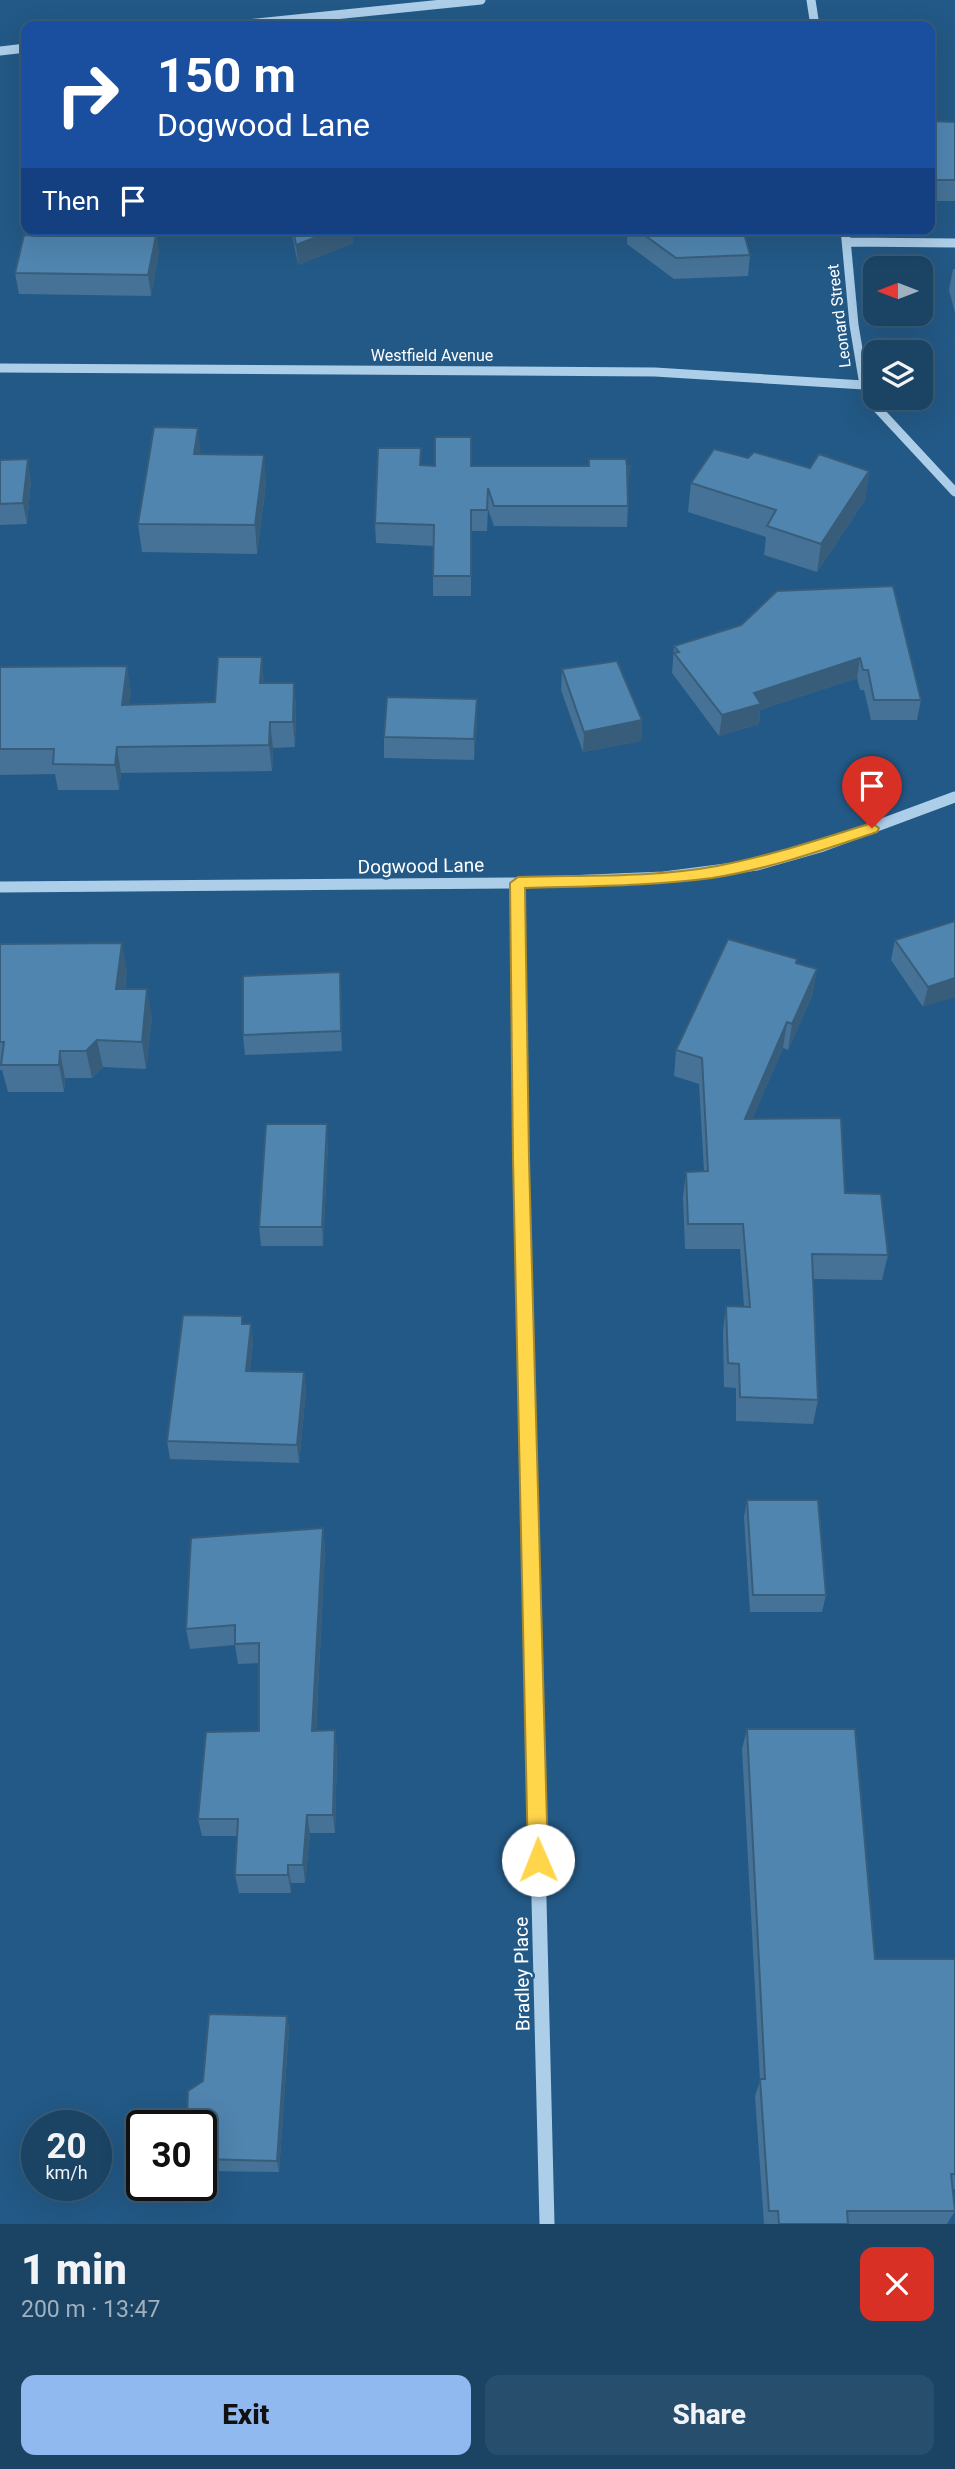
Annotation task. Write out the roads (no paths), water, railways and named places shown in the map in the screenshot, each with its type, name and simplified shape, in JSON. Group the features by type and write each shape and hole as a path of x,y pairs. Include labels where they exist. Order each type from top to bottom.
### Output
{"street":[{"path":"277,21 481,0"},
{"path":"811,0 814,21"},
{"path":"0,51 21,49"},
{"name":"Leonard Street","path":"846,235 854,325 863,379"},
{"path":"847,242 955,243"},
{"name":"Westfield Avenue","path":"0,368 654,372 729,374 863,385"},
{"name":"Leonard Street","path":"879,410 901,438 955,492"},
{"name":"Dogwood Lane","path":"0,887 518,883 664,877 757,865 820,847 955,797"},
{"name":"Bradley Place","path":"518,883 521,1159 547,2224"}]}
